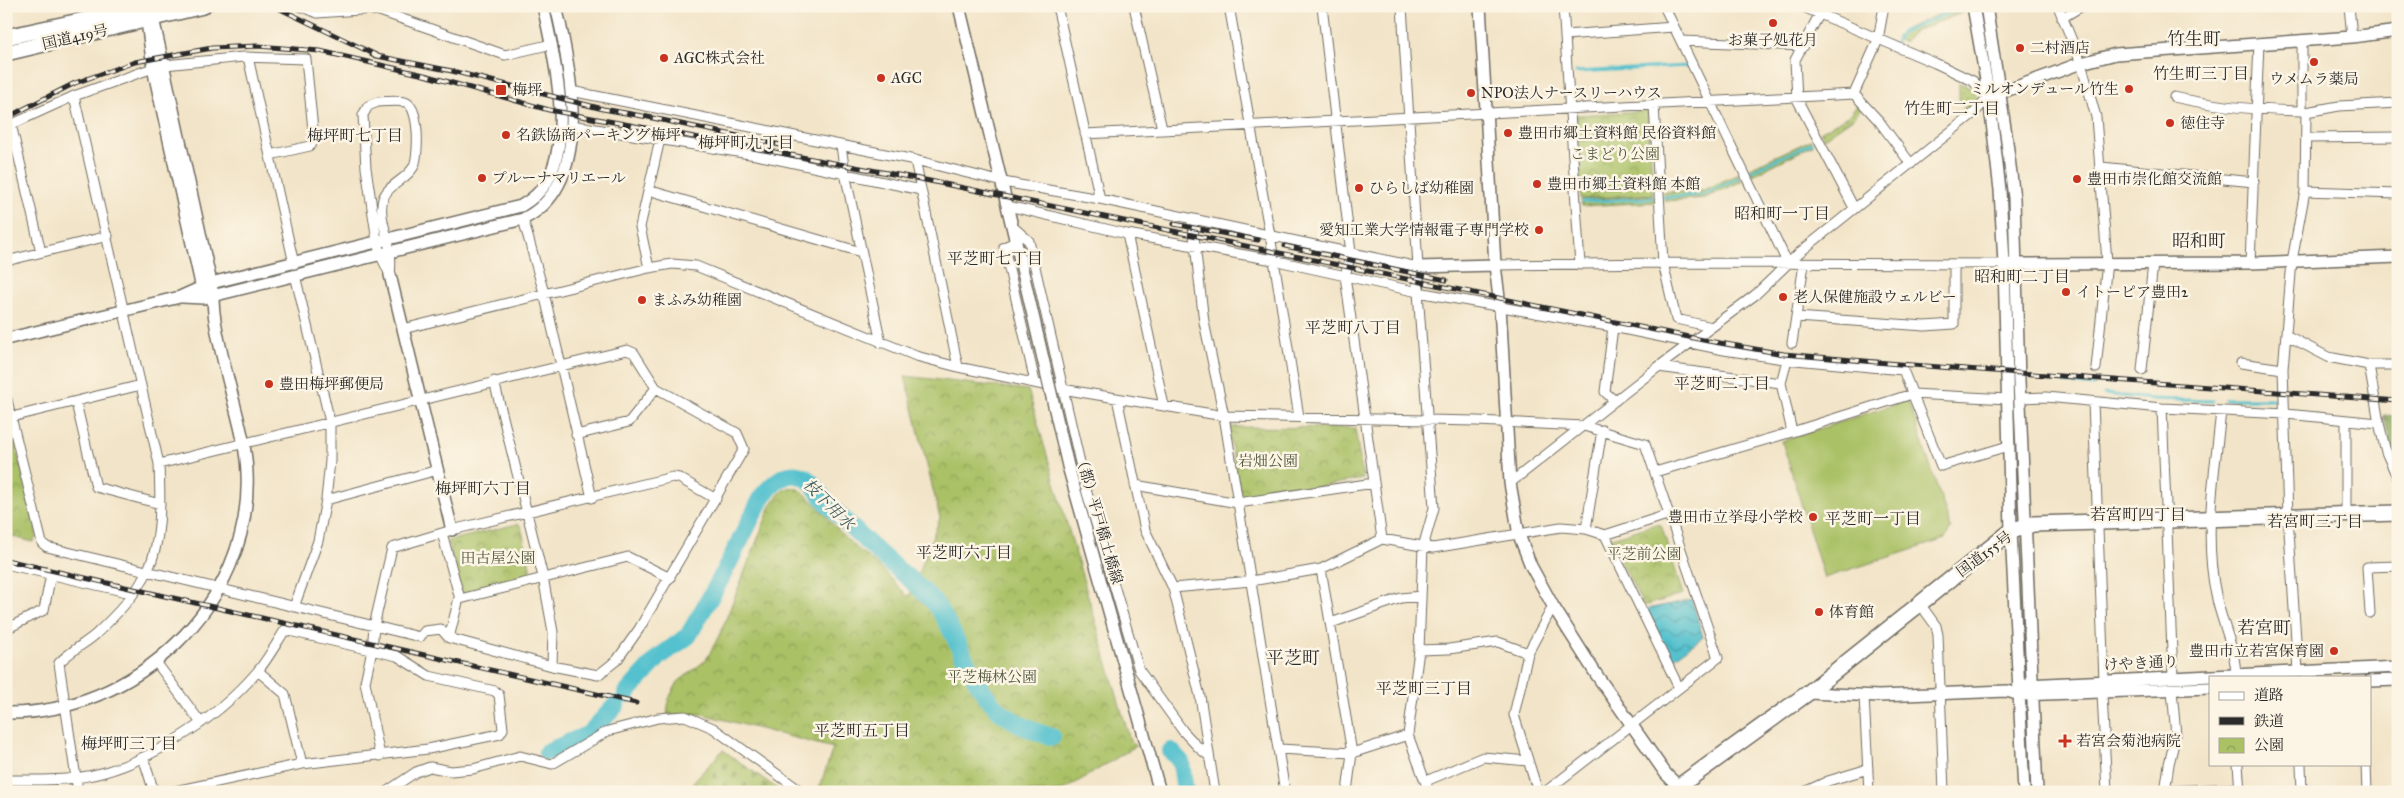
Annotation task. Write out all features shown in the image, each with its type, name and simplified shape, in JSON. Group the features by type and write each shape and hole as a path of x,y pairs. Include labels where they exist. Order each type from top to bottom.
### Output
{"highway":[{"name":"国道419号","path":"6,37 148,11 203,6"},
{"name":"国道419号","path":"6,53 148,11"},
{"name":"国道155号","path":"1677,790 1808,693 2011,531 2027,526 2098,522 2398,513"}],"street":[{"path":"300,6 317,13 374,7 504,55 552,44"},
{"path":"6,339 180,297 208,297 294,270 509,211 534,198 546,184 553,169 560,118 557,74 543,6"},
{"path":"384,246 523,219 542,208 551,198 563,178 571,125 569,67 556,6"},
{"name":"（都）平戸橋土橋線","path":"960,6 1003,182 1068,466 1160,792"},
{"path":"1057,6 1100,199"},
{"path":"1134,6 1162,129"},
{"path":"1229,6 1270,235 1299,417"},
{"path":"1322,6 1350,253 1345,276 1382,539"},
{"path":"1402,6 1418,292 1434,508 1423,547 1419,650 1408,735 1429,792"},
{"path":"1480,6 1510,483 1519,535 1531,566 1553,606 1596,674 1677,790"},
{"path":"1563,6 1580,265"},
{"path":"1664,6 1788,264"},
{"path":"1854,94 1878,40 1884,6"},
{"path":"1973,6 1994,95 2014,198 2020,398 2037,792"},
{"path":"1986,6 1994,95 2004,264 2011,531 2024,792"},
{"path":"2058,6 2081,63 2096,117 2107,262 2096,368"},
{"path":"2062,18 2082,6"},
{"path":"2349,6 2352,37"},
{"path":"1805,7 1878,40 1936,63 1973,81 1994,95"},
{"path":"6,713 65,707 98,696 119,686 156,662 186,635 219,588 237,544 244,510 247,474 244,444 214,314 208,297 207,284 148,11"},
{"path":"1820,13 1795,60 1797,98 1854,208"},
{"path":"1565,35 1674,27"},
{"path":"1510,483 1658,367 1755,295 1788,264 1854,208 1911,164 1994,95 2081,63 2116,54 2352,37 2398,31"},
{"path":"2298,671 2288,516 2283,369 2292,261 2305,191 2306,138 2302,40"},
{"path":"1681,41 1804,46"},
{"path":"2250,263 2259,43"},
{"path":"248,58 294,270 330,422 330,461 326,500 318,541 294,606"},
{"path":"41,252 9,126 74,96 159,67 215,59 306,59 314,140 310,146 270,155"},
{"path":"571,90 916,160 1003,182 1100,199 1418,267 1663,263 2250,263 2398,257"},
{"path":"1085,134 1854,94"},
{"path":"1854,94 1879,121 1911,164"},
{"path":"74,96 108,236 123,310 159,464 160,504 154,546 148,570 106,624 85,644 58,663 78,792"},
{"path":"2174,97 2201,104 2257,110 2304,112 2339,106 2398,103"},
{"path":"384,246 383,200 390,188 409,172 414,164 417,121 413,108 406,102 378,102 368,106 363,115 366,168 390,275 438,470 459,598 449,638"},
{"path":"1654,105 1663,263 1676,319 1712,327"},
{"path":"571,125 660,139 845,173 920,190"},
{"path":"2306,138 2398,137"},
{"path":"649,268 640,226 660,139"},
{"path":"841,146 881,343"},
{"path":"916,160 920,190 958,367"},
{"path":"2101,168 2254,182"},
{"path":"648,190 861,252"},
{"path":"2305,191 2398,194"},
{"path":"1008,206 1127,234 1273,260 1418,292 1691,343 1787,360 1903,370 1941,466 2008,446"},
{"path":"523,219 544,293 559,365 592,498"},
{"path":"1192,219 1204,322 1224,416 1285,792"},
{"path":"1013,227 1029,241 1087,493 1139,670 1183,731 1209,756"},
{"path":"1127,234 1164,406"},
{"path":"6,261 108,236"},
{"path":"1018,246 1004,247 1035,382"},
{"path":"2142,370 2152,263"},
{"path":"403,329 649,268 672,264 696,266 916,356 1062,389 1224,416 1506,422 1584,426 1645,444 1718,658 1545,792"},
{"path":"1792,343 1804,264"},
{"path":"1796,317 1925,326 1954,324 1954,264"},
{"path":"180,297 207,284 294,270"},
{"path":"1613,327 1605,392 1615,401"},
{"path":"2286,335 2328,357 2370,365 2398,365"},
{"path":"6,396 9,418 42,543 47,548 148,570 420,637 425,631 440,629 449,638 552,666 598,675 617,660 670,578 744,449 737,433 656,388 634,353 627,350 559,365 159,464"},
{"path":"1787,360 1781,383 1792,432"},
{"path":"2241,363 2283,369"},
{"path":"2370,365 2379,423 2386,452 2398,479"},
{"path":"1658,367 1781,383"},
{"path":"494,381 543,578 553,632 552,666"},
{"path":"9,418 141,386"},
{"path":"576,435 629,422 634,419 656,388"},
{"path":"1655,472 1792,432 1912,394 2008,398"},
{"path":"2020,398 2046,397 2162,408 2286,414 2379,423"},
{"path":"1117,398 1145,530 1173,588 1200,696 1216,792"},
{"path":"76,402 96,487 160,504"},
{"path":"2093,402 2104,680"},
{"path":"2162,408 2172,676"},
{"path":"2221,411 2210,518 2211,558 2216,595 2236,675"},
{"path":"2346,420 2346,516"},
{"path":"1586,528 1602,430"},
{"path":"326,500 438,470"},
{"path":"380,756 365,682 372,650 374,626 392,548 447,532 673,477 679,478 716,499"},
{"path":"1135,485 1238,503 1374,482"},
{"path":"1173,588 1252,581 1320,569 1382,539 1433,548 1561,527 1586,528 1605,534 1670,514"},
{"path":"1605,534 1678,688"},
{"path":"459,598 628,557 670,578"},
{"path":"6,564 131,593"},
{"path":"2370,614 2367,567 2398,566"},
{"path":"1320,569 1332,623 1352,752 1346,792"},
{"path":"6,628 44,610 52,574"},
{"path":"1332,623 1402,598 1421,596"},
{"path":"1920,604 1937,630 1944,792"},
{"path":"1538,792 1514,715 1528,653 1553,606"},
{"path":"6,780 76,778 108,771 166,746 201,723 258,671 285,630 407,660 429,676 495,691 499,695 503,729 500,734 428,749 302,764 170,792"},
{"path":"1419,650 1449,649 1498,642 1528,653"},
{"path":"156,662 201,723"},
{"name":"けやき通り","path":"2033,689 2104,680 2398,667"},
{"path":"258,671 285,694 302,764"},
{"path":"2372,681 2398,680"},
{"path":"1808,693 1864,696 2033,689 2102,693 2209,688"},
{"path":"2172,690 2176,735 2165,791 2240,790 2238,766"},
{"path":"2102,693 2107,792"},
{"path":"1864,696 1869,792"},
{"path":"386,792 416,772 430,767 451,771 473,769 520,756 552,764 608,731 658,718 685,716 713,728 802,792"},
{"path":"1279,749 1352,752 1408,735"},
{"path":"428,749 430,767"},
{"path":"143,757 154,792"},
{"path":"1426,781 1483,757 1528,761"},
{"path":"2301,766 2302,792"},
{"path":"2366,766 2367,792"},
{"path":"1804,792 1828,781 1868,769"}],"green space":[{"path":"1958,6 1971,6 1972,9 1913,32 1904,43 1896,38 1903,30"},
{"path":"1959,83 1970,88 1976,95 1975,103 1965,111 1959,98"},
{"path":"1859,102 1864,105 1854,117 1824,138 1820,132 1848,116"},
{"name":"こまどり公園","path":"1648,111 1653,194 1581,199 1576,115"},
{"path":"1811,140 1813,145 1753,175 1750,168"},
{"path":"1738,174 1742,181 1705,198 1665,201 1664,192 1704,190"},
{"path":"1653,195 1654,202 1582,206 1581,200"},
{"name":"平芝梅林公園","path":"905,376 1028,390 1130,740 1136,746 1061,792 818,792 833,748 702,714 667,716 669,698 678,682 706,660 720,634 770,508 786,489 795,488 806,495 855,547 880,567 909,597 940,518"},
{"path":"1905,401 1909,403 1951,528 1945,539 1824,578 1782,441"},
{"path":"2383,415 2398,416 2398,461 2393,452"},
{"path":"6,424 11,426 37,536 33,542 6,535"},
{"name":"岩畑公園","path":"1228,427 1355,428 1363,479 1241,500"},
{"name":"田古屋公園","path":"517,524 521,526 532,576 530,579 461,596 448,541"},
{"name":"平芝前公園","path":"1656,524 1661,525 1683,594 1644,606 1609,539"},
{"path":"723,750 782,792 701,792 693,782"}],"water":[{"path":"1692,600 1703,637 1670,661 1646,609"}],"waterway":[{"path":"1896,42 1902,32 1964,7"},
{"path":"1576,72 1687,66"},
{"path":"1751,171 1812,143"},
{"path":"1664,197 1702,195 1738,178"},
{"path":"1582,202 1652,198"},
{"path":"2065,383 2094,386"},
{"path":"2104,394 2153,399 2213,401"},
{"path":"2226,399 2274,399"},
{"name":"枝下用水","path":"626,694 659,657 688,636 719,582 763,495 774,483 783,477 798,475 812,483 830,506 851,527 931,599 944,617 978,683 995,706 1021,725 1052,737"},
{"name":"枝下用水","path":"547,752 589,734 616,705"},
{"name":"枝下用水","path":"1171,751 1181,762 1185,792"}],"railway":[{"path":"274,6 378,56"},
{"path":"6,118 75,83 135,62 212,48 258,46 320,51 424,75 549,110 925,180 1708,341 1784,354 2398,401"},
{"path":"372,55 452,71 603,109 785,146"},
{"path":"1174,224 1258,240"},
{"path":"1285,246 1446,280"},
{"path":"6,560 636,703"}],"place":[{"name":"お菓子処花月","path":"1773,23"},
{"name":"二村酒店","path":"2020,48"},
{"name":"AGC株式会社","path":"664,58"},
{"name":"ウメムラ薬局","path":"2314,62"},
{"name":"AGC","path":"881,78"},
{"name":"ミルオンデュール竹生","path":"2129,89"},
{"name":"梅坪","path":"501,90"},
{"name":"NPO法人ナースリーハウス","path":"1471,93"},
{"name":"徳住寺","path":"2170,123"},
{"name":"豊田市郷土資料館 民俗資料館","path":"1508,133"},
{"name":"名鉄協商パーキング梅坪","path":"506,135"},
{"name":"プルーナマリエール","path":"482,178"},
{"name":"豊田市崇化館交流館","path":"2077,179"},
{"name":"豊田市郷土資料館 本館","path":"1537,184"},
{"name":"ひらしば幼稚園","path":"1359,188"},
{"name":"愛知工業大学情報電子専門学校","path":"1539,230"},
{"name":"イトーピア豊田2","path":"2066,292"},
{"name":"老人保健施設ウェルビー","path":"1783,297"},
{"name":"まふみ幼稚園","path":"642,300"},
{"name":"豊田梅坪郵便局","path":"269,384"},
{"name":"豊田市立挙母小学校","path":"1813,517"},
{"name":"体育館","path":"1819,612"},
{"name":"豊田市立若宮保育園","path":"2334,651"},
{"name":"若宮会菊池病院","path":"2065,741"}],"district":[{"name":"竹生町","path":"2194,39"},
{"name":"竹生町三丁目","path":"2201,73"},
{"name":"竹生町二丁目","path":"1952,108"},
{"name":"梅坪町七丁目","path":"355,135"},
{"name":"梅坪町九丁目","path":"746,142"},
{"name":"昭和町一丁目","path":"1782,213"},
{"name":"昭和町","path":"2199,241"},
{"name":"平芝町七丁目","path":"995,258"},
{"name":"昭和町二丁目","path":"2022,276"},
{"name":"平芝町八丁目","path":"1353,327"},
{"name":"平芝町二丁目","path":"1722,383"},
{"name":"梅坪町六丁目","path":"483,488"},
{"name":"若宮町四丁目","path":"2138,514"},
{"name":"平芝町一丁目","path":"1873,518"},
{"name":"若宮町三丁目","path":"2315,521"},
{"name":"平芝町六丁目","path":"964,552"},
{"name":"若宮町","path":"2264,628"},
{"name":"平芝町","path":"1293,658"},
{"name":"平芝町三丁目","path":"1424,688"},
{"name":"平芝町五丁目","path":"862,730"},
{"name":"梅坪町三丁目","path":"129,743"}]}
